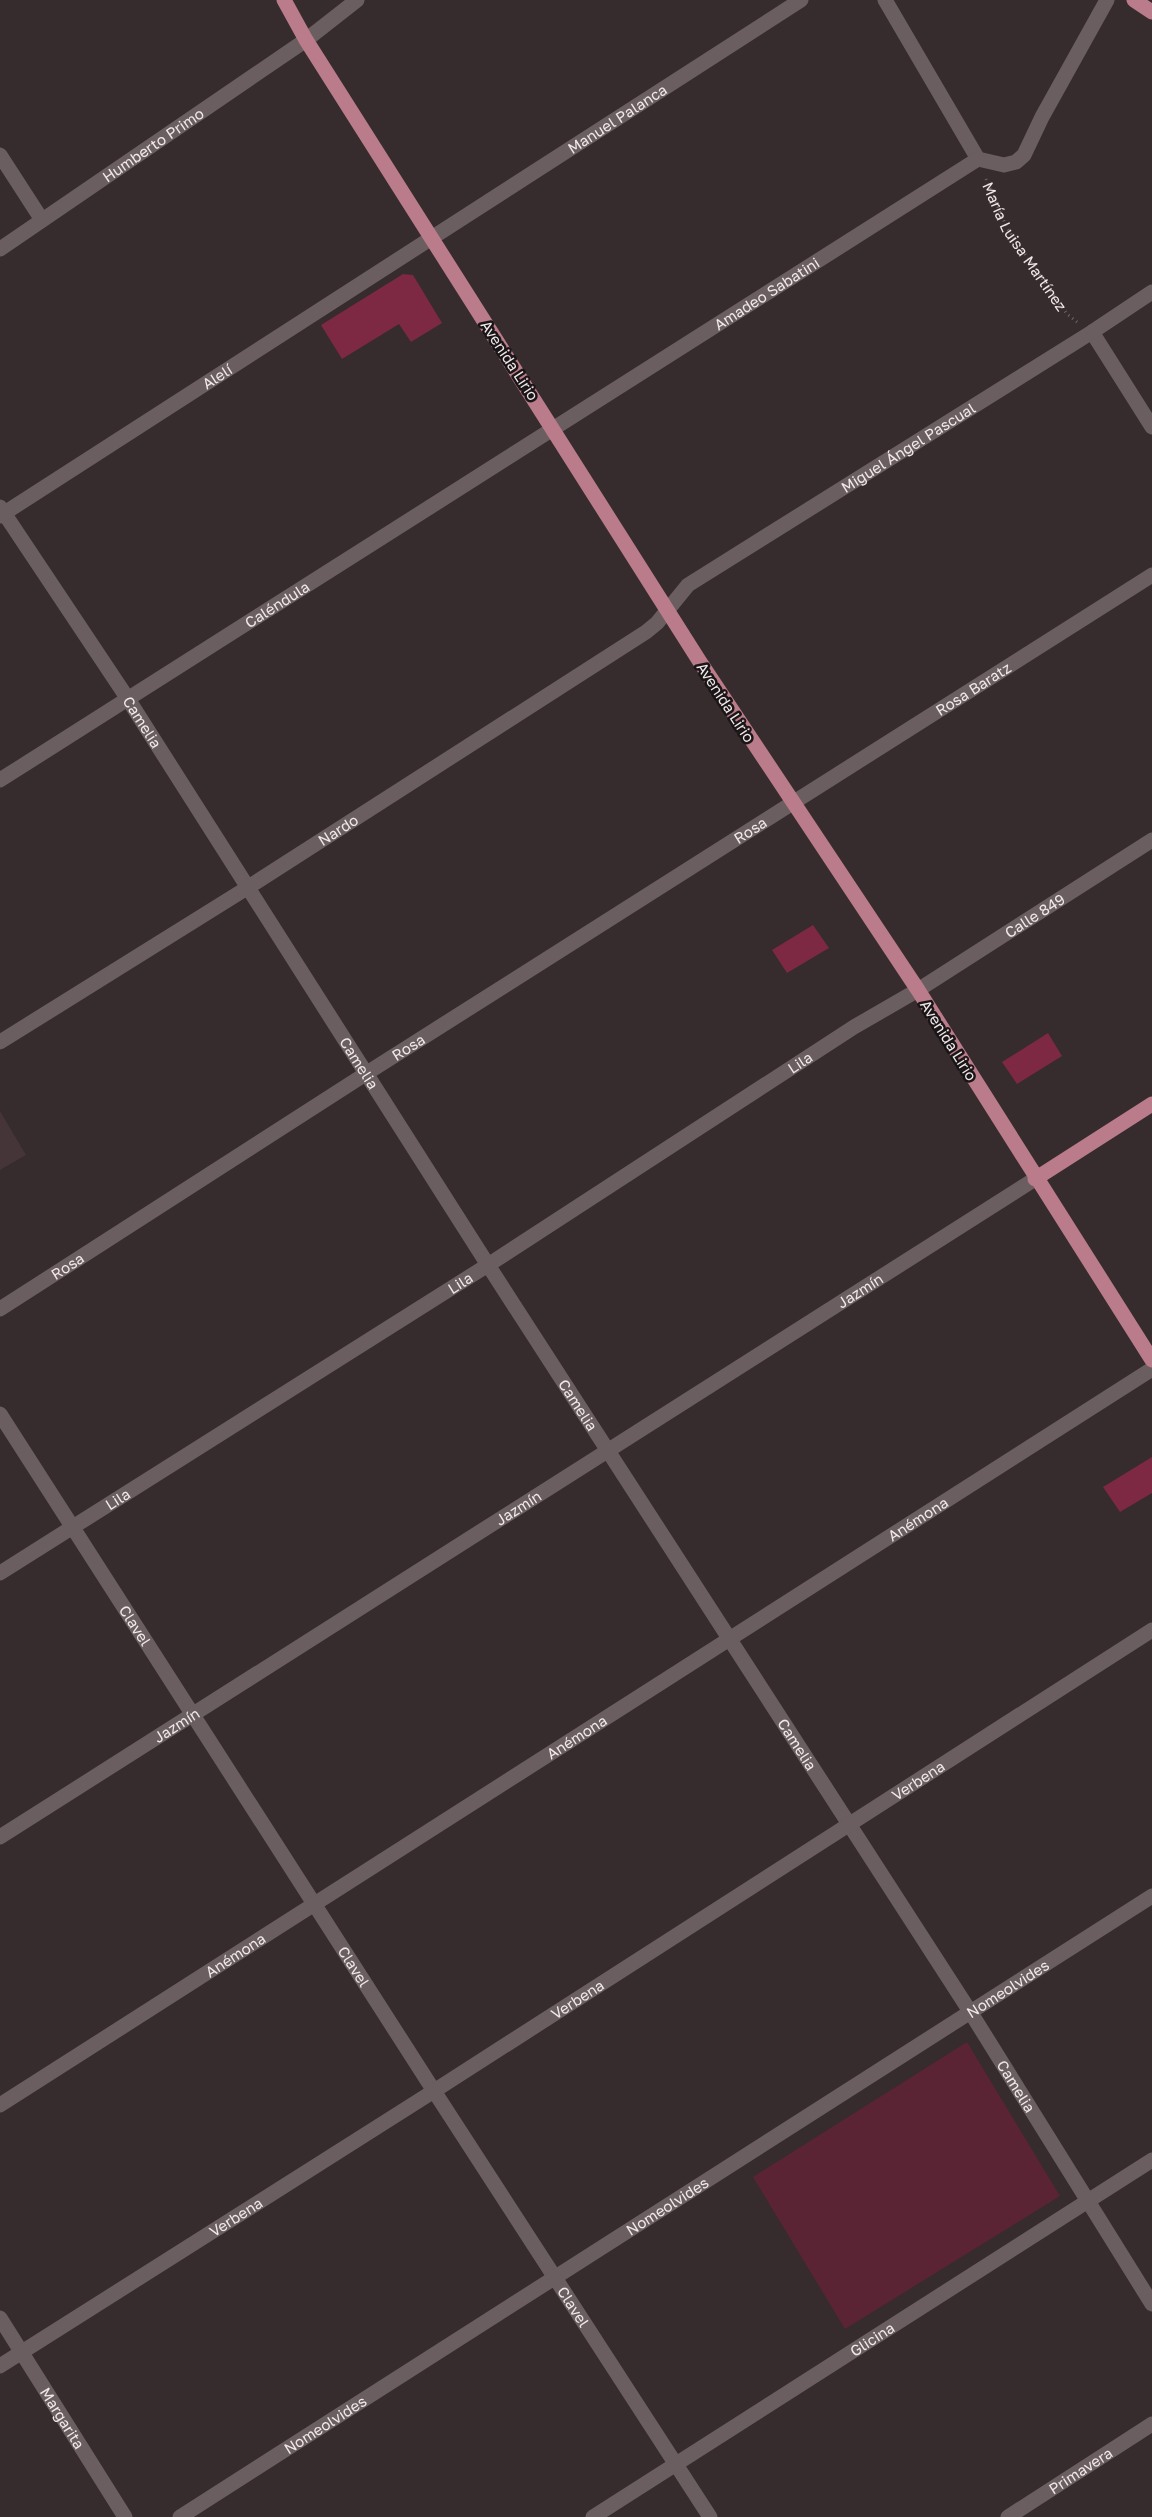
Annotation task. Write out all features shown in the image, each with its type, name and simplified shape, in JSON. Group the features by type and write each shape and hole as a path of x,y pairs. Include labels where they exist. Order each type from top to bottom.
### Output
{"main road":[{"name":"Avenida Lirio","path":"284,0 306,40 668,609 793,804 918,990 1035,1179 1152,1360"},
{"path":"1134,0 1152,12"},
{"path":"1035,1179 1152,1104"}],"street":[{"name":"Humberto Primo","path":"0,249 306,40 357,0"},
{"name":"Manuel Palanca","path":"433,238 801,0"},
{"path":"885,0 978,159 1004,165 1016,162 1024,155 1042,116 1107,0"},
{"path":"0,155 42,220"},
{"name":"Amadeo Sabatini","path":"554,428 978,159"},
{"name":"Alelí","path":"1,512 433,238"},
{"name":"Miguel Ángel Pascual","path":"668,609 688,585 1092,332 1152,292"},
{"path":"1092,332 1152,427"},
{"name":"Caléndula","path":"0,780 554,428"},
{"name":"Camelia","path":"1,512 128,699 488,1265 848,1826 971,2013 1152,2304"},
{"name":"Rosa Baratz","path":"793,804 1152,575"},
{"name":"Nardo","path":"0,1042 247,888 646,632 668,609"},
{"name":"Rosa","path":"0,1309 366,1073 793,804"},
{"name":"Calle 849","path":"918,990 1152,840"},
{"name":"Lila","path":"0,1573 488,1265 854,1027 918,990"},
{"name":"Jazmín","path":"0,1837 1035,1179"},
{"name":"Anémona","path":"0,2105 1152,1369"},
{"name":"Clavel","path":"0,1414 434,2091 710,2517"},
{"name":"Verbena","path":"0,2366 434,2091 1152,1630"},
{"name":"Nomeolvides","path":"180,2517 1152,1896"},
{"name":"Glicina","path":"594,2517 1152,2160"},
{"name":"Margarita","path":"0,2318 124,2517"},
{"name":"Primavera","path":"1008,2517 1152,2424"}],"path":[{"name":"María Luisa Martínez","path":"978,159 1007,228 1067,314 1092,332"}],"shaded area":[{"path":"0,1111 26,1155 0,1170"},
{"path":"967,2042 1060,2196 845,2329 753,2177"}],"building":[{"path":"403,274 413,275 442,323 411,342 399,324 342,359 321,325"},
{"path":"813,925 829,948 787,973 772,950"},
{"path":"1048,1033 1062,1056 1017,1084 1002,1062"},
{"path":"1152,1457 1152,1493 1120,1512 1103,1487"}]}
